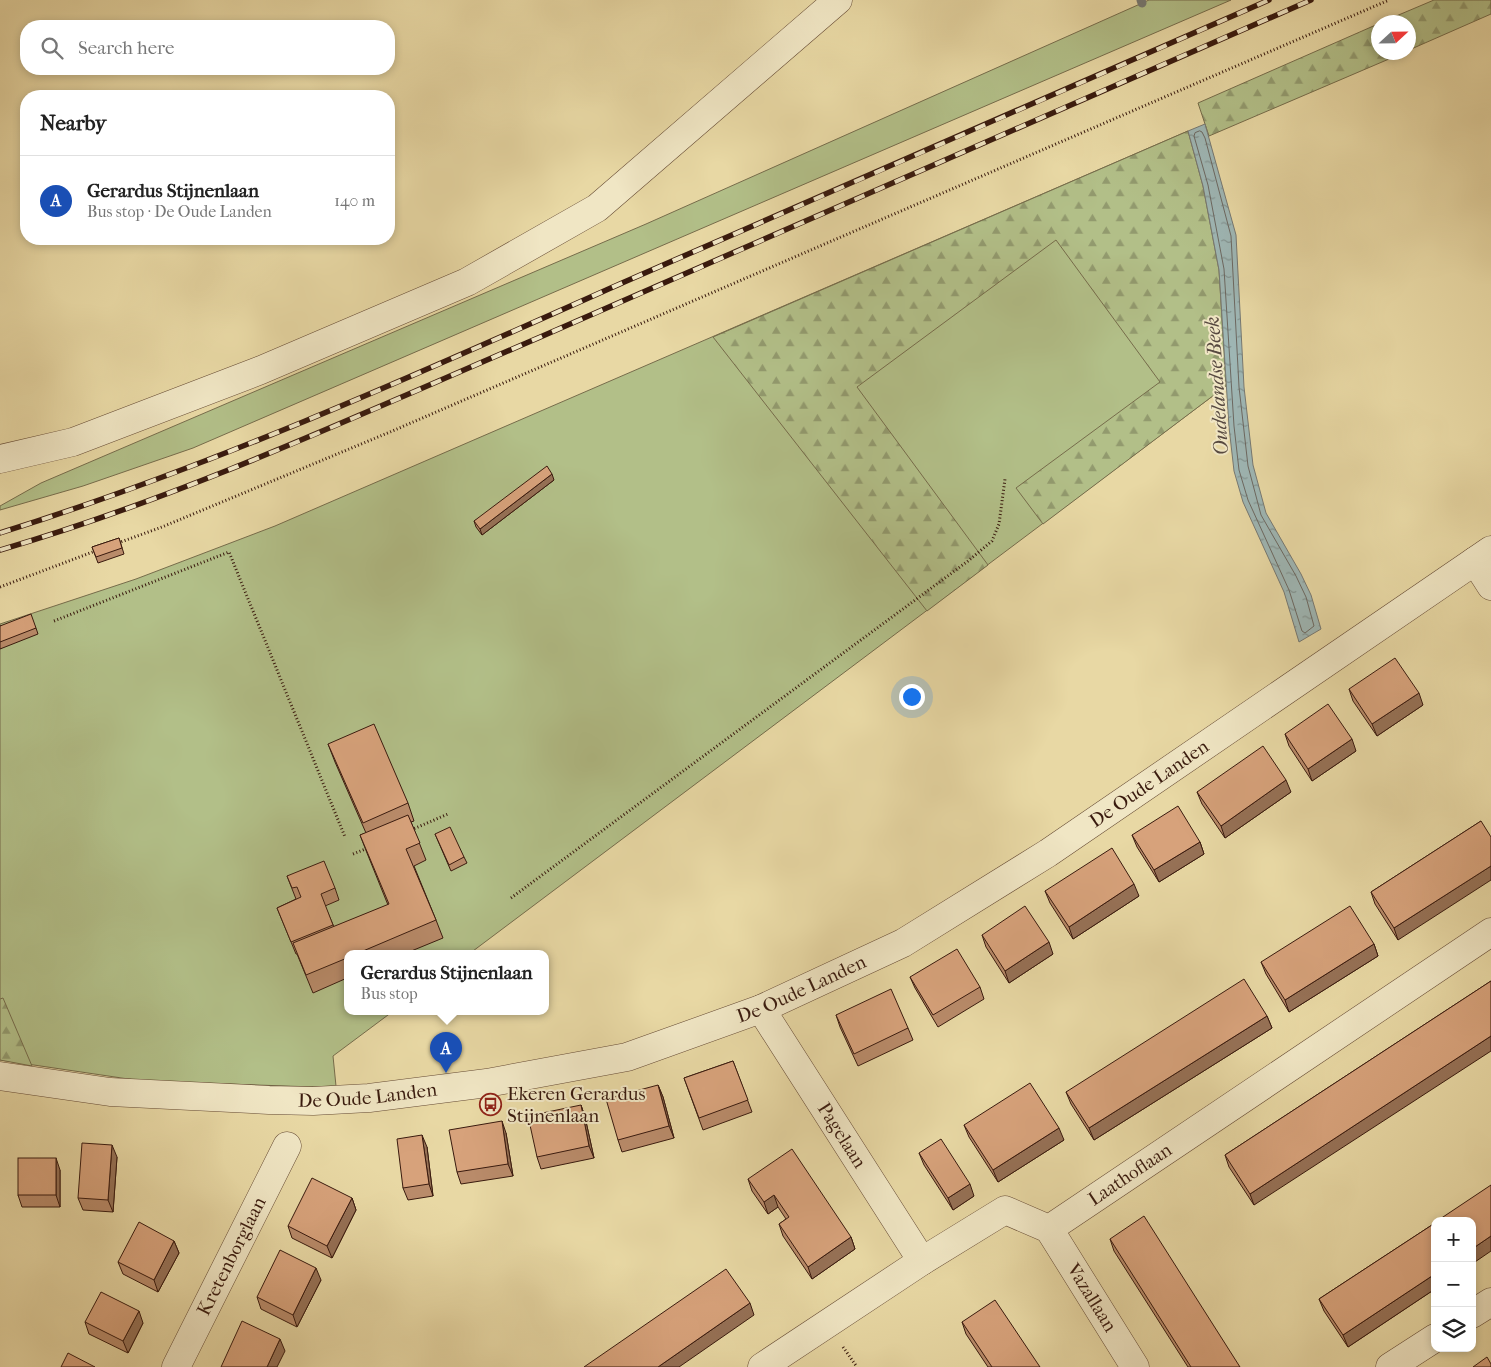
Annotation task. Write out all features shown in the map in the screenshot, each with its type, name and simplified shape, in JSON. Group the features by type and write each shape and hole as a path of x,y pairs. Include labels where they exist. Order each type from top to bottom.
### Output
{"street":[{"path":"0,460 82,439 261,370 466,282 597,208 838,0"},
{"path":"1483,556 1491,586"},
{"name":"De Oude Landen","path":"0,1076 110,1092 313,1101 369,1098 487,1083 627,1057 761,1009 903,943 1048,853 1483,556"},
{"name":"Laathoflaan","path":"1049,1229 1491,932"},
{"name":"Pagelaan","path":"761,1009 922,1261"},
{"name":"Kretenborglaan","path":"176,1367 287,1146"},
{"path":"762,1367 922,1261 1005,1210 1049,1229"},
{"name":"Vazallaan","path":"1049,1229 1135,1367"},
{"path":"1476,1311 1491,1302"},
{"path":"1390,1367 1431,1341"}],"path":[{"path":"117,543 399,428 1390,0"},
{"path":"511,898 968,561 992,541 998,524 1005,479"},
{"path":"0,587 99,550"},
{"path":"54,621 230,552 345,837"},
{"path":"405,832 448,814"},
{"path":"352,854 370,847"}],"green space":[{"path":"1149,0 1231,0 193,448 83,486 0,510 0,506 41,483 646,224"},
{"path":"1434,0 1491,0 1491,14 1416,47 1416,15 1399,15"},
{"path":"1371,27 1371,60 1387,60 1209,136 1198,103"},
{"path":"1188,131 1226,386 474,950 344,950 344,1015 388,1015 333,1056 336,1086 314,1087 142,1081 0,1060 0,624 136,579 275,526"},
{"path":"1188,131 1203,186 1219,270 1226,386 1043,524 1016,488 1160,382 1056,240 857,387 988,565 927,611 713,337"},
{"path":"3,998 32,1066 0,1060 0,999"}],"water":[{"path":"1205,124 1236,235 1244,387 1253,465 1266,513 1311,595 1321,629 1299,642 1284,592 1243,502 1234,471 1229,427 1219,270 1203,186 1188,131"}],"building":[{"path":"547,466 552,474 480,529 474,521"},
{"path":"119,538 122,548 96,557 92,547"},
{"path":"31,614 36,628 0,642 0,626"},
{"path":"1395,658 1419,693 1372,724 1349,689"},
{"path":"1328,704 1352,739 1308,769 1285,734"},
{"path":"374,724 408,803 363,823 328,744"},
{"path":"1263,746 1286,780 1221,826 1197,792"},
{"path":"1178,806 1200,842 1154,870 1132,835"},
{"path":"408,815 420,843 406,849 436,920 365,950 344,950 344,959 306,975 293,943 389,904 360,835"},
{"path":"1481,821 1491,837 1491,866 1394,928 1371,892"},
{"path":"450,827 464,857 449,865 435,834"},
{"path":"1112,848 1134,884 1069,927 1045,891"},
{"path":"324,861 335,888 321,894 333,925 291,942 277,908 301,897 297,887 292,888 287,876"},
{"path":"1025,906 1049,942 1005,971 982,935"},
{"path":"1350,906 1374,944 1285,1000 1261,962"},
{"path":"957,949 980,987 933,1015 910,977"},
{"path":"1244,979 1267,1016 1089,1128 1066,1092"},
{"path":"1491,981 1491,1036 1250,1194 1225,1155"},
{"path":"891,989 908,1028 854,1054 836,1015"},
{"path":"733,1061 748,1100 699,1118 684,1078"},
{"path":"1030,1083 1059,1128 993,1170 964,1125"},
{"path":"658,1085 669,1126 618,1140 606,1099"},
{"path":"581,1105 589,1146 537,1157 528,1116"},
{"path":"502,1121 508,1164 457,1172 449,1130"},
{"path":"422,1135 429,1184 403,1188 397,1139"},
{"path":"941,1139 970,1184 948,1198 919,1153"},
{"path":"82,1143 112,1145 108,1200 78,1198"},
{"path":"792,1149 851,1237 808,1267 779,1224 789,1217 774,1195 764,1202 748,1179"},
{"path":"18,1158 56,1158 56,1195 18,1195"},
{"path":"312,1178 352,1198 327,1246 288,1226"},
{"path":"1491,1185 1491,1236 1476,1246 1476,1217 1443,1217"},
{"path":"1144,1216 1240,1367 1191,1367 1110,1239"},
{"path":"139,1222 174,1241 154,1280 118,1262"},
{"path":"1431,1226 1431,1277 1343,1335 1319,1299"},
{"path":"280,1250 316,1268 293,1315 257,1297"},
{"path":"726,1269 750,1303 658,1367 584,1367"},
{"path":"101,1292 139,1311 123,1341 85,1322"},
{"path":"995,1300 1040,1367 992,1367 962,1322"},
{"path":"242,1321 280,1339 267,1367 221,1367"},
{"path":"68,1353 95,1367 61,1367"},
{"path":"1487,1357 1491,1367 1473,1367"}],"railway":[{"path":"0,533 80,507 159,478 315,417 1269,0"},
{"path":"0,550 69,529 137,505 272,452 635,296 1311,0"}],"place":[{"name":"Gerardus Stijnenlaan","path":"446,1073"},
{"name":"Ekeren Gerardus Stijnenlaan","path":"491,1105"}],"water label":[{"name":"Oudelandse Beek","path":"1217,386"}]}
